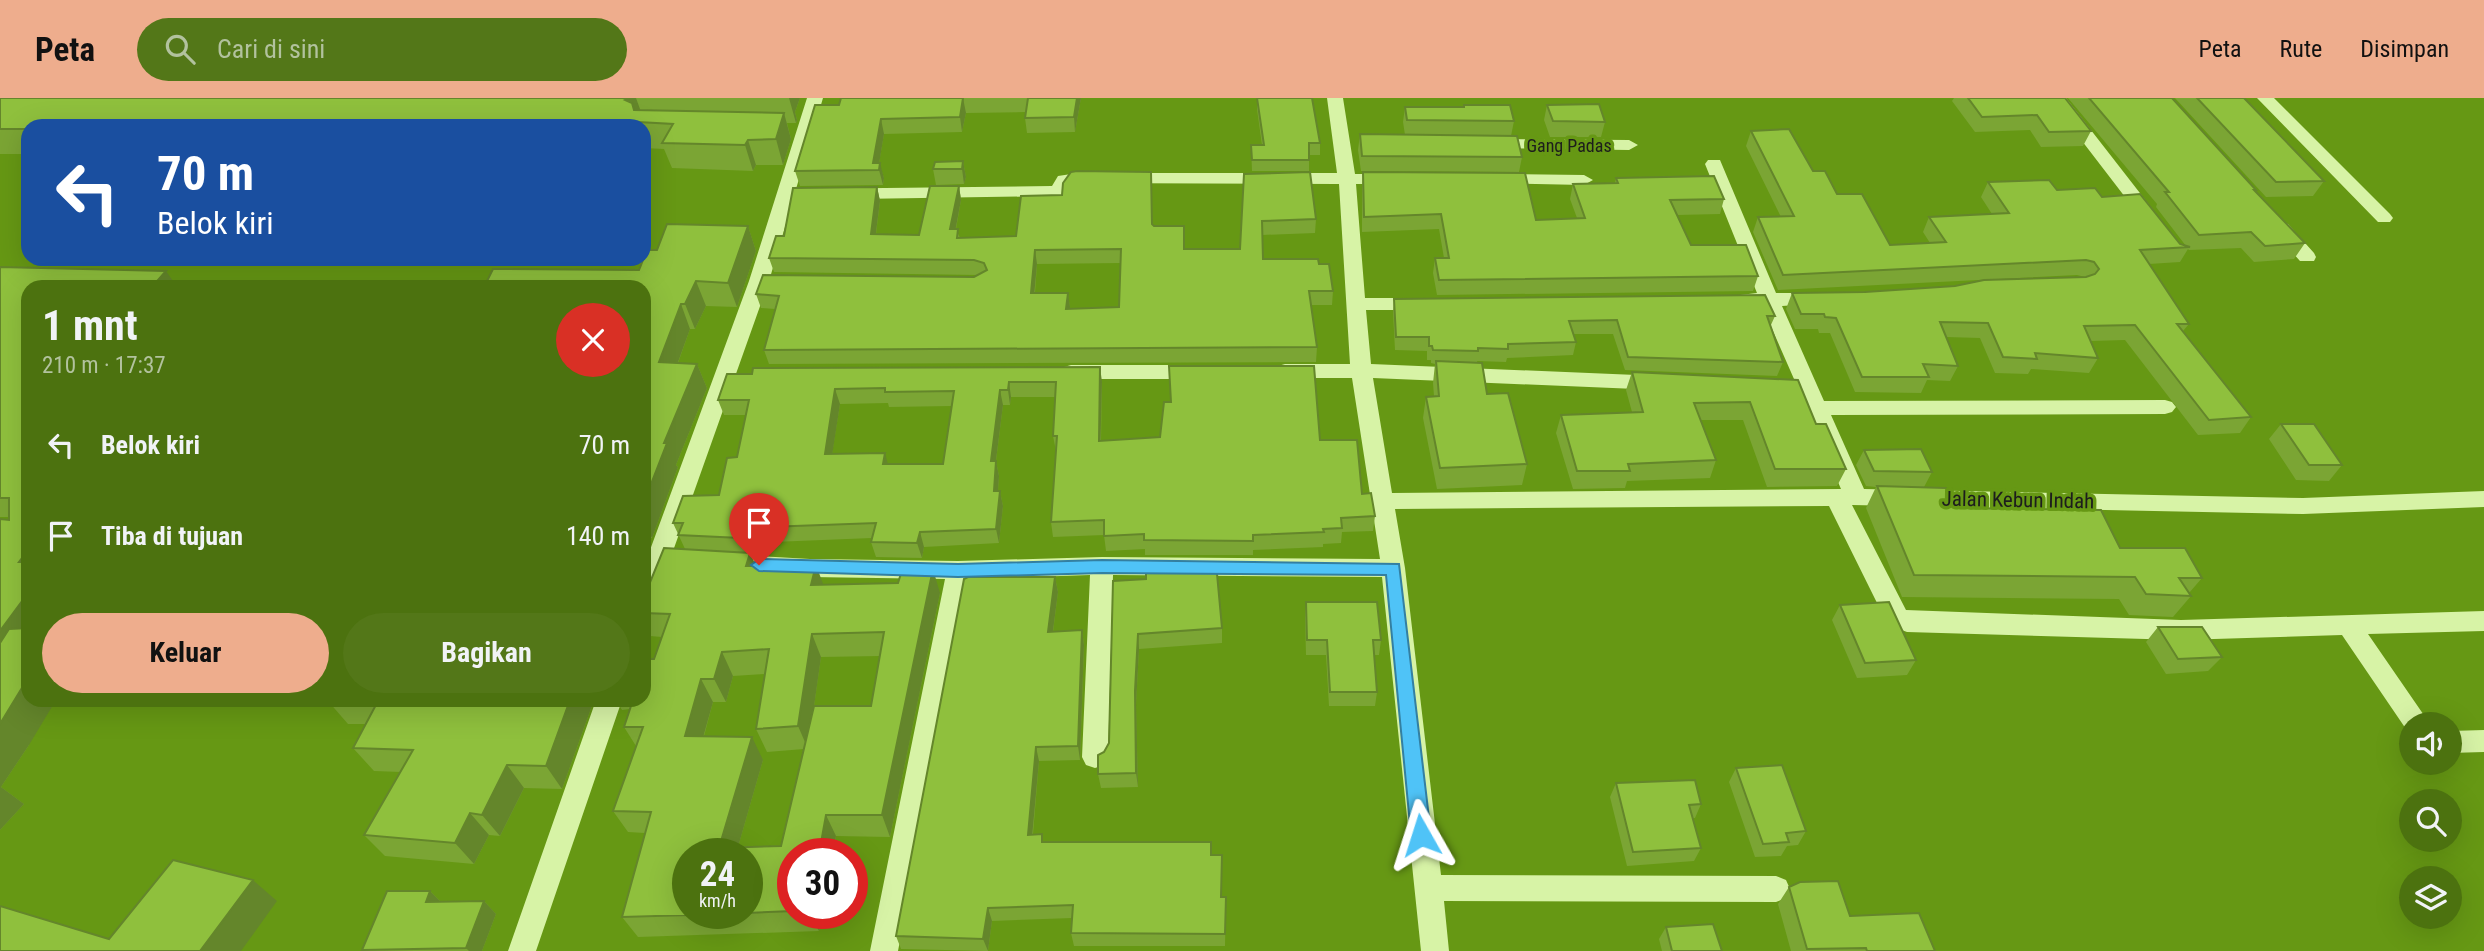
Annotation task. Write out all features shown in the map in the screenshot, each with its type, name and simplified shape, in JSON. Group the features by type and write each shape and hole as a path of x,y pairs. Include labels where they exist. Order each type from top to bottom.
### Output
{"street":[{"path":"815,98 797,131 766,281 725,374 651,559 810,568 958,570 1102,566 1394,568"},
{"path":"1335,98 1348,142 1347,178 1361,371 1394,568 1435,951"},
{"path":"2057,98 2162,233"},
{"path":"2265,98 2384,218"},
{"name":"Gang Padas","path":"1473,144 1629,145"},
{"path":"1714,164 1816,408 1846,498 1897,617 1907,622 2181,630 2484,621"},
{"path":"785,195 1058,191 1064,180 1078,178 1415,179"},
{"path":"1483,179 1584,180"},
{"path":"2271,217 2307,257"},
{"path":"1713,300 1845,299"},
{"path":"1356,304 1451,304"},
{"path":"1264,371 1361,371 1686,384"},
{"path":"1057,373 1223,372"},
{"path":"725,374 753,374"},
{"path":"1753,386 1807,387"},
{"path":"1816,408 2165,407"},
{"name":"Jalan Kebun Indah","path":"1384,501 1846,498 2304,506 2484,499"},
{"path":"1095,757 1102,566"},
{"path":"884,951 958,570"},
{"path":"2348,625 2409,712"},
{"path":"522,951 607,707"},
{"path":"2462,742 2484,741"},
{"path":"1427,888 1776,889"}],"building":[{"path":"0,98 629,98 625,100 632,103 634,110 784,113 776,139 748,140 745,145 662,143 673,124 651,123 651,119 21,119 21,129 0,129"},
{"path":"841,98 963,98 960,117 881,119 873,163 880,163 879,170 795,171 815,105 839,105"},
{"path":"1028,98 1077,98 1074,117 1025,118"},
{"path":"1257,98 1312,98 1320,143 1309,143 1309,160 1252,160 1251,145 1264,145"},
{"path":"1968,98 2065,98 2091,131 2049,132 2037,115 1982,117"},
{"path":"2089,98 2172,98 2305,243 2265,246 2251,232 2199,235 2165,192 2169,192"},
{"path":"2197,98 2244,98 2324,181 2276,182"},
{"path":"1599,104 1605,122 1553,121 1547,105"},
{"path":"1510,105 1514,121 1407,120 1405,107 1464,107"},
{"path":"1789,129 1813,171 1825,171 1837,194 1862,194 1890,245 1946,242 1929,217 2009,213 1988,182 2049,180 2057,190 2095,188 2102,197 2140,194 2180,244 2190,247 2140,250 2189,324 2177,324 2251,417 2209,420 2135,325 2084,326 2098,358 2035,353 2037,359 2003,357 1988,323 1940,322 1958,366 1923,364 1929,377 1862,377 1836,318 1825,317 1824,314 1801,314 1792,293 1865,292 1955,286 1984,280 2086,277 2095,274 2099,269 2094,262 2086,260 1783,275 1758,217 1794,216 1751,131"},
{"path":"1360,134 1517,136 1522,157 1362,156"},
{"path":"963,161 962,169 933,169 935,162"},
{"path":"1071,172 1151,172 1154,226 1184,226 1184,249 1240,249 1244,174 1310,172 1316,219 1262,221 1263,259 1318,259 1319,264 1329,264 1333,291 1309,291 1317,347 764,350 779,296 756,294 763,275 974,277 987,270 984,263 974,260 769,258 776,236 784,236 793,188 877,187 871,234 919,235 930,186 959,186 950,229 958,229 957,238 1016,236 1021,196 1062,195 1063,183","holes":["1121,249 1119,307 1066,309 1068,293 1031,293 1035,250"]},
{"path":"1363,172 1525,173 1536,220 1585,218 1573,184 1618,183 1616,178 1714,176 1724,199 1670,200 1691,245 1746,245 1758,276 1439,280 1435,258 1449,258 1441,214 1364,217"},
{"path":"667,224 748,226 728,283 696,281 685,304 681,304 659,362 697,364 664,443 667,443 651,484 651,280 488,280 493,269 639,270 641,266 651,266 651,250 657,250"},
{"path":"0,267 166,271 158,280 21,280 21,602 0,631 0,519 9,520 9,498 0,498"},
{"path":"1765,295 1775,316 1767,316 1783,362 1628,357 1617,320 1569,321 1576,342 1508,344 1508,349 1433,350 1432,346 1429,346 1429,337 1396,337 1394,299"},
{"path":"1436,361 1482,363 1487,394 1508,393 1527,464 1440,468 1426,397 1439,396"},
{"path":"1169,366 1314,366 1320,440 1357,440 1362,494 1371,493 1375,516 1341,518 1342,528 1323,529 1324,532 1253,535 1253,541 1144,540 1144,534 1104,536 1104,520 1051,522 1057,436 1053,436 1056,382 1009,382 1008,390 1000,390 991,461 996,461 994,491 1000,491 996,529 920,532 917,543 871,542 876,523 767,527 762,539 678,535 683,523 673,523 683,496 719,495 727,458 737,457 749,400 718,400 727,374 752,374 753,368 1100,367 1099,441 1160,437 1164,402 1171,402","holes":["885,388 885,392 954,391 943,464 883,464 885,453 825,454 835,389"]},
{"path":"1632,372 1798,380 1816,424 1826,424 1846,469 1775,469 1750,402 1694,403 1716,460 1628,464 1630,471 1577,471 1561,415 1643,412"},
{"path":"2281,424 2314,424 2342,465 2309,465"},
{"path":"1921,449 1932,472 1874,471 1864,450"},
{"path":"1877,486 1946,488 1955,508 2101,510 2120,548 2185,548 2202,578 2179,578 2191,596 2146,594 2135,577 1914,575"},
{"path":"664,548 750,553 746,566 816,565 811,585 898,583 903,567 933,569 882,815 826,815 822,838 783,838 814,706 871,706 884,632 812,634 798,726 756,729 769,649 722,652 714,679 701,679 685,736 752,737 722,838 672,838 672,916 622,917 651,812 613,811 643,727 624,727 631,707 651,707 651,659 654,659 670,614 651,613 651,580"},
{"path":"1146,563 1216,563 1222,628 1138,634 1135,691 1136,773 1098,774 1098,755 1104,752 1109,743 1113,581 1146,579"},
{"path":"1055,577 1048,632 1082,630 1078,746 1036,747 1028,835 1042,834 1042,842 1211,842 1211,855 1222,855 1221,897 1226,897 1225,934 1071,933 1073,905 988,908 983,939 896,936 964,579"},
{"path":"1306,602 1377,602 1381,640 1373,640 1377,692 1330,692 1327,640 1307,640"},
{"path":"1889,602 1916,660 1865,663 1840,605"},
{"path":"2158,627 2202,627 2222,657 2178,659"},
{"path":"21,628 21,690 0,724 0,643 9,629"},
{"path":"375,707 567,707 546,766 507,765 482,815 470,813 455,843 364,835 413,750 353,748"},
{"path":"1782,765 1806,831 1786,833 1789,842 1763,844 1736,768"},
{"path":"1695,780 1701,804 1689,805 1701,848 1633,852 1616,783"},
{"path":"777,846 777,912 763,912 763,847"},
{"path":"173,860 253,880 200,951 0,951 0,906 109,939"},
{"path":"1838,881 1850,916 1919,913 1935,951 1807,949 1789,887 1800,882"},
{"path":"387,891 430,891 426,902 484,901 466,948 362,950"},
{"path":"1713,924 1722,951 1672,951 1666,927"}],"route":[{"path":"759,565 958,570 1102,566 1394,568 1421,835"}]}
